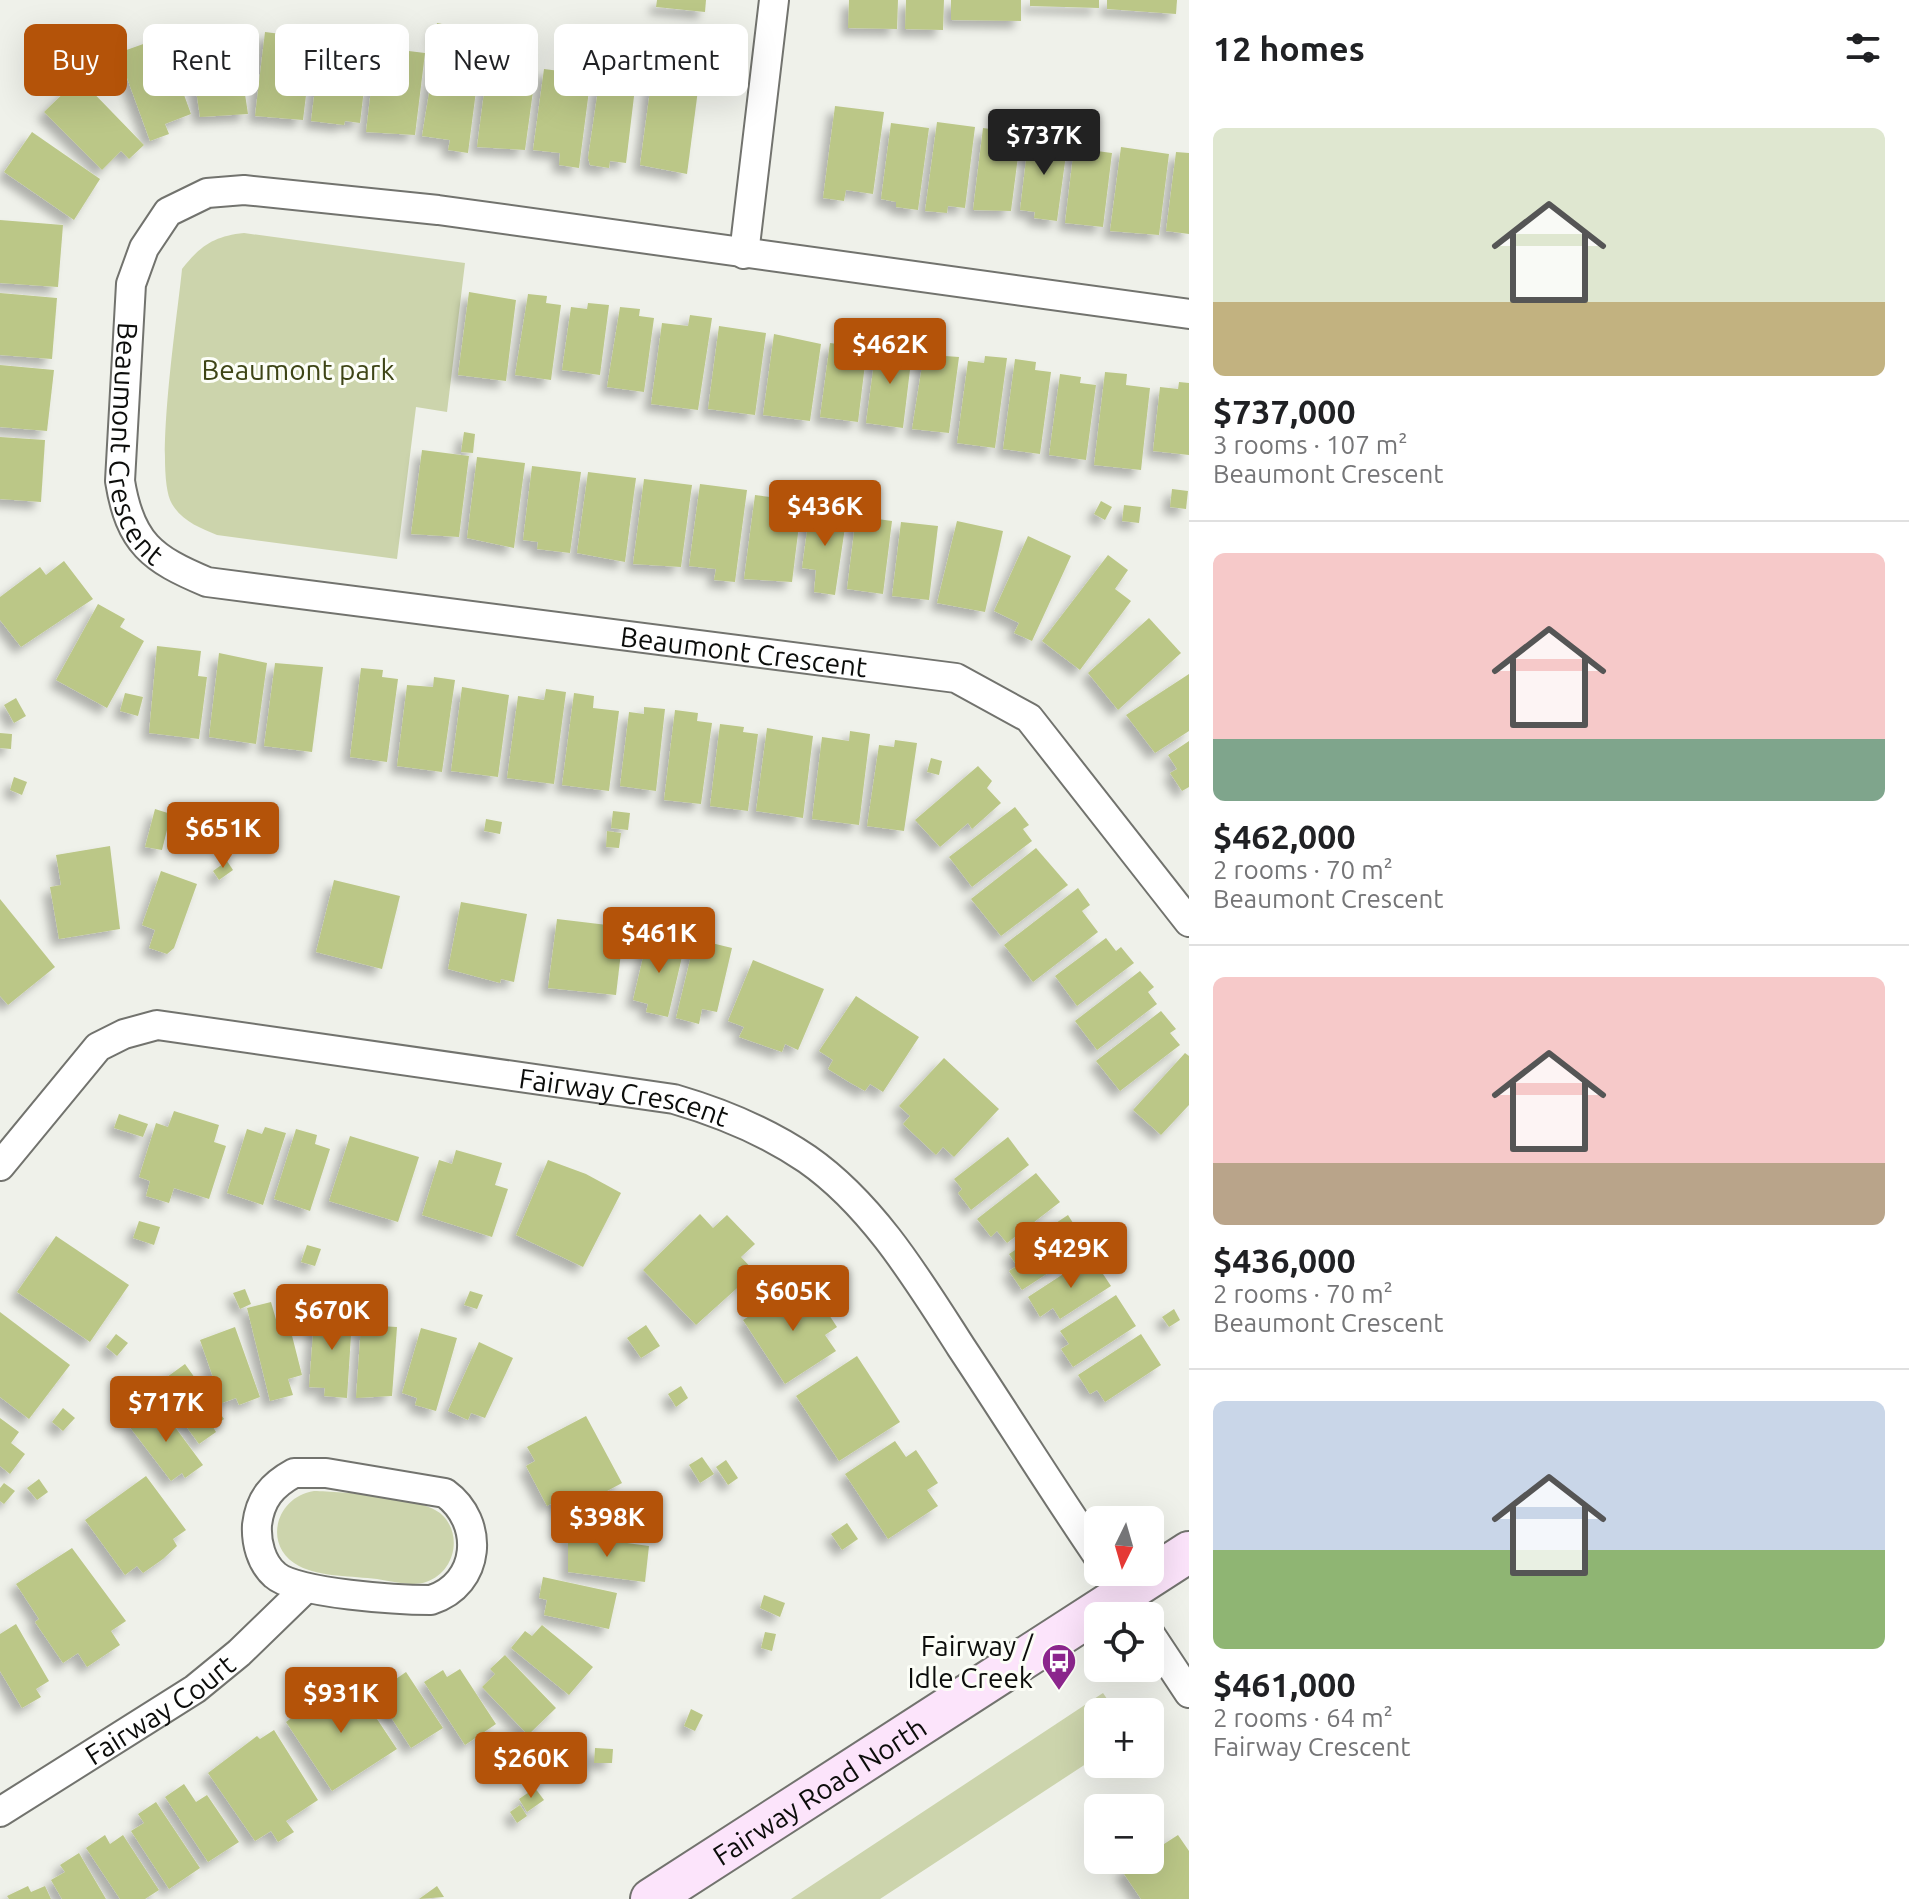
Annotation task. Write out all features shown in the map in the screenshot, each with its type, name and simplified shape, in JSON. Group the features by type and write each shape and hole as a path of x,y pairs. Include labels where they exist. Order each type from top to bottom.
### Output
{"main road":[{"name":"Fairway Road North","path":"651,1899 1189,1552"}],"street":[{"path":"744,254 774,0"},
{"name":"Beaumont Crescent","path":"1189,314 438,210 244,190 207,193 168,212 144,248 131,284 120,481 125,512 134,532 165,564 207,582 956,678 1029,718 1189,922"},
{"name":"Fairway Crescent","path":"0,1166 98,1047 124,1034 157,1025 674,1099 715,1111 746,1123 808,1160 857,1203 914,1274 1084,1535"},
{"path":"294,1473 326,1473 428,1487 445,1493 460,1504 469,1520 473,1537 469,1569 448,1595 413,1600 306,1588 289,1584 266,1564 257,1530 259,1508 267,1494 279,1481 294,1473"},
{"name":"Fairway Court","path":"0,1812 195,1689 239,1653 306,1588"},
{"path":"1164,1655 1189,1693"}],"green space":[{"name":"Beaumont park","path":"244,233 465,263 447,412 416,407 397,559 217,535 186,519 172,504 167,487 166,428 182,269 208,244"},
{"path":"314,1491 379,1496 429,1507 440,1513 452,1531 454,1541 450,1561 436,1577 414,1584 327,1574 299,1566 287,1558 280,1547 278,1524 282,1512 290,1503"},
{"path":"1084,1706 1084,1765 880,1899 791,1899"}],"building":[{"path":"657,0 706,0 705,12 656,7"},
{"path":"849,0 898,0 897,29 848,28"},
{"path":"906,0 944,0 943,30 905,29"},
{"path":"951,0 1021,0 1021,21 951,20"},
{"path":"1030,0 1099,0 1099,8 1030,6"},
{"path":"1107,0 1177,0 1176,14 1107,9"},
{"path":"265,32 275,33 275,96 306,96 303,120 255,116"},
{"path":"143,44 143,96 184,96 191,114 165,124 169,134 150,141 127,78 127,50"},
{"path":"409,51 425,53 415,135 366,132 370,96 409,96"},
{"path":"544,69 554,70 554,96 588,96 579,168 559,165 560,153 533,150"},
{"path":"60,96 96,96 144,145 129,159 121,151 102,170 44,112"},
{"path":"197,96 245,96 248,114 200,117"},
{"path":"314,96 363,96 360,123 345,121 344,125 311,121"},
{"path":"429,96 475,96 468,153 448,150 450,140 422,136"},
{"path":"484,96 532,96 525,150 477,147"},
{"path":"597,96 634,96 626,163 610,161 609,168 590,165 588,158"},
{"path":"649,96 697,96 687,174 640,165"},
{"path":"835,106 884,112 873,194 846,190 844,201 823,198"},
{"path":"937,122 975,127 965,208 948,206 947,213 925,211"},
{"path":"891,123 929,128 918,210 896,207 896,202 881,199"},
{"path":"983,128 1021,133 1011,211 973,210"},
{"path":"32,132 100,179 74,220 4,172"},
{"path":"1029,135 1068,140 1057,221 1034,218 1035,212 1020,210"},
{"path":"1121,147 1169,154 1159,235 1110,231"},
{"path":"1074,148 1112,153 1103,227 1065,223"},
{"path":"1176,152 1189,153 1189,234 1166,231"},
{"path":"0,220 63,225 58,287 0,283"},
{"path":"469,292 516,300 506,381 458,375"},
{"path":"0,293 57,298 52,359 0,355"},
{"path":"528,294 547,296 546,303 561,305 551,380 515,375"},
{"path":"588,303 609,305 600,375 562,370 571,307 587,309"},
{"path":"620,307 640,309 639,316 654,318 644,392 607,387"},
{"path":"690,315 712,318 698,410 651,404 662,323 688,326"},
{"path":"719,326 766,333 755,415 708,409"},
{"path":"774,334 821,344 810,421 763,415"},
{"path":"893,342 913,345 903,428 866,423 876,348 892,350"},
{"path":"830,343 867,348 858,422 820,417"},
{"path":"925,347 946,350 945,356 959,357 949,433 912,429"},
{"path":"985,356 1007,358 995,448 957,443 968,361 984,363"},
{"path":"1015,359 1036,362 1035,370 1051,372 1040,454 1003,449"},
{"path":"0,365 54,370 47,431 0,427"},
{"path":"1105,372 1127,374 1126,385 1150,388 1141,470 1094,465"},
{"path":"1060,374 1081,377 1080,383 1096,385 1086,460 1049,455"},
{"path":"1179,382 1189,383 1189,455 1153,451 1160,387 1178,389"},
{"path":"464,432 475,434 473,453 461,452"},
{"path":"0,437 45,440 41,502 0,499"},
{"path":"422,450 469,456 459,537 411,534"},
{"path":"477,457 525,463 514,548 467,538"},
{"path":"532,466 581,472 570,553 537,549 538,542 523,540"},
{"path":"588,472 636,478 625,562 577,553"},
{"path":"644,479 692,485 681,567 633,564"},
{"path":"700,484 747,490 735,582 714,580 716,569 689,566"},
{"path":"1172,489 1188,491 1186,509 1170,507"},
{"path":"755,495 802,501 792,582 744,579"},
{"path":"1101,501 1112,507 1105,520 1094,514"},
{"path":"1124,505 1141,507 1139,523 1122,521"},
{"path":"810,509 847,514 835,595 814,592 816,570 802,568"},
{"path":"856,516 892,521 883,594 847,589"},
{"path":"957,521 1003,531 985,612 937,603"},
{"path":"901,522 938,526 929,600 892,596"},
{"path":"1028,536 1071,556 1032,641 1014,633 1019,623 994,611"},
{"path":"1108,555 1128,570 1115,589 1131,601 1080,670 1042,641"},
{"path":"64,561 93,599 21,647 0,620 0,597 40,567 46,575"},
{"path":"98,604 125,619 120,627 144,641 107,708 56,680"},
{"path":"1149,618 1181,653 1118,710 1088,673"},
{"path":"157,646 201,651 198,676 207,677 199,739 149,733"},
{"path":"219,653 267,663 256,744 209,737"},
{"path":"275,663 323,667 312,752 264,746"},
{"path":"361,668 383,670 382,677 398,679 387,762 350,757"},
{"path":"1189,674 1189,731 1155,753 1126,715"},
{"path":"434,677 455,680 442,772 397,766 407,685 433,687"},
{"path":"462,687 509,695 498,777 451,771"},
{"path":"546,689 566,692 554,784 507,778 518,696 544,700"},
{"path":"125,693 143,697 138,716 120,711"},
{"path":"574,693 594,696 593,708 619,711 609,791 562,785"},
{"path":"16,698 26,716 14,723 4,705"},
{"path":"644,707 665,709 656,791 620,786 629,712 644,714"},
{"path":"675,710 698,713 697,721 712,723 701,804 664,800"},
{"path":"720,724 744,727 743,732 758,734 748,811 710,806"},
{"path":"767,728 813,736 803,818 756,811"},
{"path":"850,731 870,734 859,825 812,819 822,737 849,741"},
{"path":"0,733 12,734 11,749 0,748"},
{"path":"895,740 917,743 904,831 867,826 879,745 894,747"},
{"path":"1189,741 1189,787 1182,791 1170,773 1177,769 1168,755"},
{"path":"931,758 942,761 939,775 927,772"},
{"path":"978,766 992,781 987,788 1001,803 972,829 968,823 940,847 915,820"},
{"path":"14,777 27,782 22,795 10,790"},
{"path":"1015,807 1029,825 1023,829 1032,841 972,887 949,857"},
{"path":"155,809 171,814 162,850 145,847"},
{"path":"613,811 630,813 628,830 611,828"},
{"path":"486,819 502,822 500,834 484,831"},
{"path":"607,831 621,833 619,848 606,847"},
{"path":"110,846 120,929 59,939 50,887 61,885 56,855"},
{"path":"1036,848 1068,885 1001,936 971,899"},
{"path":"227,861 233,870 219,880 213,871"},
{"path":"161,871 197,884 174,948 167,954 149,948 155,930 142,925"},
{"path":"334,880 400,896 382,969 316,952"},
{"path":"1078,888 1090,905 1082,911 1098,932 1033,982 1004,945"},
{"path":"0,899 55,967 8,1005 0,996"},
{"path":"461,902 527,914 514,982 501,979 500,983 448,969"},
{"path":"557,919 624,927 616,995 548,988"},
{"path":"648,936 685,944 668,1017 646,1012 648,1004 633,1000"},
{"path":"1106,938 1116,951 1121,947 1134,963 1077,1006 1055,976"},
{"path":"695,939 732,948 717,1012 702,1009 699,1024 676,1018"},
{"path":"753,960 824,989 798,1050 785,1044 782,1052 739,1037 744,1027 728,1021"},
{"path":"1140,971 1154,987 1148,992 1157,1004 1097,1050 1075,1021"},
{"path":"856,996 919,1037 883,1092 870,1084 865,1091 828,1069 833,1060 819,1051"},
{"path":"1161,1011 1176,1029 1170,1033 1180,1045 1120,1091 1096,1061"},
{"path":"1185,1053 1189,1056 1189,1105 1161,1135 1133,1110"},
{"path":"944,1058 999,1109 954,1157 943,1147 936,1155 903,1124 910,1116 899,1106"},
{"path":"174,1111 219,1125 214,1142 226,1146 209,1199 174,1188 169,1203 146,1196 150,1181 139,1177 156,1123 168,1127"},
{"path":"119,1114 148,1124 143,1137 114,1128"},
{"path":"265,1127 286,1133 263,1205 227,1193 247,1129 262,1134"},
{"path":"296,1129 317,1135 315,1144 330,1149 310,1211 274,1199"},
{"path":"350,1136 419,1157 398,1222 329,1201"},
{"path":"1008,1137 1029,1165 971,1210 958,1193 962,1189 954,1179"},
{"path":"456,1150 502,1163 495,1185 508,1189 492,1237 422,1215 439,1160 452,1164"},
{"path":"548,1160 586,1174 621,1193 583,1267 516,1235"},
{"path":"1036,1173 1060,1202 1007,1243 997,1231 991,1237 977,1219"},
{"path":"700,1214 713,1228 727,1215 755,1244 741,1257 755,1272 696,1325 643,1270"},
{"path":"1068,1215 1088,1247 1022,1290 1009,1271 1017,1266 1009,1254"},
{"path":"139,1221 160,1227 154,1245 133,1238"},
{"path":"56,1236 129,1285 90,1342 17,1292"},
{"path":"307,1245 321,1249 315,1266 301,1262"},
{"path":"1091,1256 1111,1286 1060,1319 1053,1308 1040,1317 1028,1297"},
{"path":"794,1287 804,1303 816,1295 837,1327 825,1335 836,1351 785,1384 743,1320"},
{"path":"245,1289 251,1304 240,1309 233,1293"},
{"path":"470,1291 483,1295 477,1309 464,1305"},
{"path":"308,1292 321,1293 320,1307 308,1307"},
{"path":"1116,1295 1136,1326 1073,1367 1061,1349 1069,1344 1060,1331"},
{"path":"271,1302 277,1323 288,1320 302,1375 288,1379 293,1395 270,1401 247,1308"},
{"path":"331,1303 353,1304 347,1398 324,1396 325,1388 309,1387 314,1320 329,1322"},
{"path":"1174,1309 1180,1320 1169,1327 1162,1317"},
{"path":"0,1312 70,1365 29,1419 0,1397"},
{"path":"361,1325 397,1327 392,1396 356,1398"},
{"path":"646,1325 660,1346 641,1358 627,1338"},
{"path":"235,1327 260,1397 239,1405 236,1398 222,1403 200,1340"},
{"path":"421,1328 457,1338 436,1411 415,1405 417,1398 402,1393"},
{"path":"116,1334 128,1343 117,1356 106,1347"},
{"path":"1141,1334 1161,1365 1105,1402 1097,1390 1090,1394 1078,1375"},
{"path":"479,1342 513,1358 485,1418 471,1413 468,1420 448,1411"},
{"path":"857,1356 900,1422 839,1461 796,1396"},
{"path":"185,1364 224,1419 213,1427 216,1432 199,1444 156,1385"},
{"path":"681,1386 688,1398 676,1407 668,1394"},
{"path":"158,1404 203,1465 185,1478 182,1473 171,1481 129,1426"},
{"path":"63,1408 75,1418 63,1431 52,1422"},
{"path":"586,1416 622,1483 564,1514 556,1501 547,1506 526,1466 535,1461 527,1447"},
{"path":"0,1418 19,1432 11,1443 25,1454 10,1474 0,1466"},
{"path":"895,1441 906,1457 916,1450 938,1483 927,1490 938,1506 888,1539 845,1474"},
{"path":"702,1457 714,1474 700,1483 689,1465"},
{"path":"726,1460 738,1478 728,1485 716,1467"},
{"path":"146,1476 186,1530 173,1539 177,1546 163,1559 143,1573 137,1566 125,1575 85,1520"},
{"path":"39,1479 48,1492 37,1500 27,1488"},
{"path":"4,1483 15,1491 4,1504 0,1501 0,1488"},
{"path":"847,1523 858,1539 842,1550 831,1534"},
{"path":"568,1535 649,1546 645,1582 568,1572"},
{"path":"72,1548 126,1621 111,1631 120,1645 87,1667 78,1653 63,1663 35,1622 39,1619 16,1584"},
{"path":"543,1577 617,1593 609,1629 544,1615 547,1600 539,1598"},
{"path":"764,1595 785,1603 780,1617 760,1608"},
{"path":"16,1624 49,1681 36,1689 41,1697 22,1708 0,1671 0,1634"},
{"path":"542,1625 593,1667 569,1695 511,1648 525,1631 532,1636"},
{"path":"765,1632 776,1634 772,1651 761,1648"},
{"path":"505,1655 556,1708 528,1735 482,1687 495,1674 490,1669"},
{"path":"460,1669 496,1724 465,1745 424,1682 443,1670 447,1677"},
{"path":"406,1672 443,1728 411,1748 370,1685 388,1673 393,1681"},
{"path":"351,1680 397,1749 332,1791 286,1722 336,1685 338,1688"},
{"path":"691,1709 703,1715 695,1731 684,1726"},
{"path":"274,1730 318,1800 286,1821 294,1832 278,1842 271,1831 255,1841 208,1773 257,1736 260,1739"},
{"path":"595,1748 613,1749 612,1763 594,1763"},
{"path":"184,1784 196,1802 207,1795 239,1842 208,1862 165,1797"},
{"path":"535,1788 544,1800 527,1812 519,1799"},
{"path":"156,1802 200,1868 169,1889 131,1831 144,1823 138,1814"},
{"path":"520,1805 527,1816 517,1823 510,1812"},
{"path":"105,1835 110,1844 123,1835 159,1890 145,1899 120,1899 86,1848"},
{"path":"1178,1835 1189,1851 1189,1899 1141,1899 1124,1874 1164,1874 1164,1844"},
{"path":"79,1853 106,1899 62,1899 51,1880 65,1872 60,1865"},
{"path":"28,1886 31,1892 45,1886 51,1899 9,1899 7,1896"},
{"path":"437,1886 444,1897 419,1899"}],"place":[{"name":"Fairway / Idle Creek","path":"1059,1692"}]}
